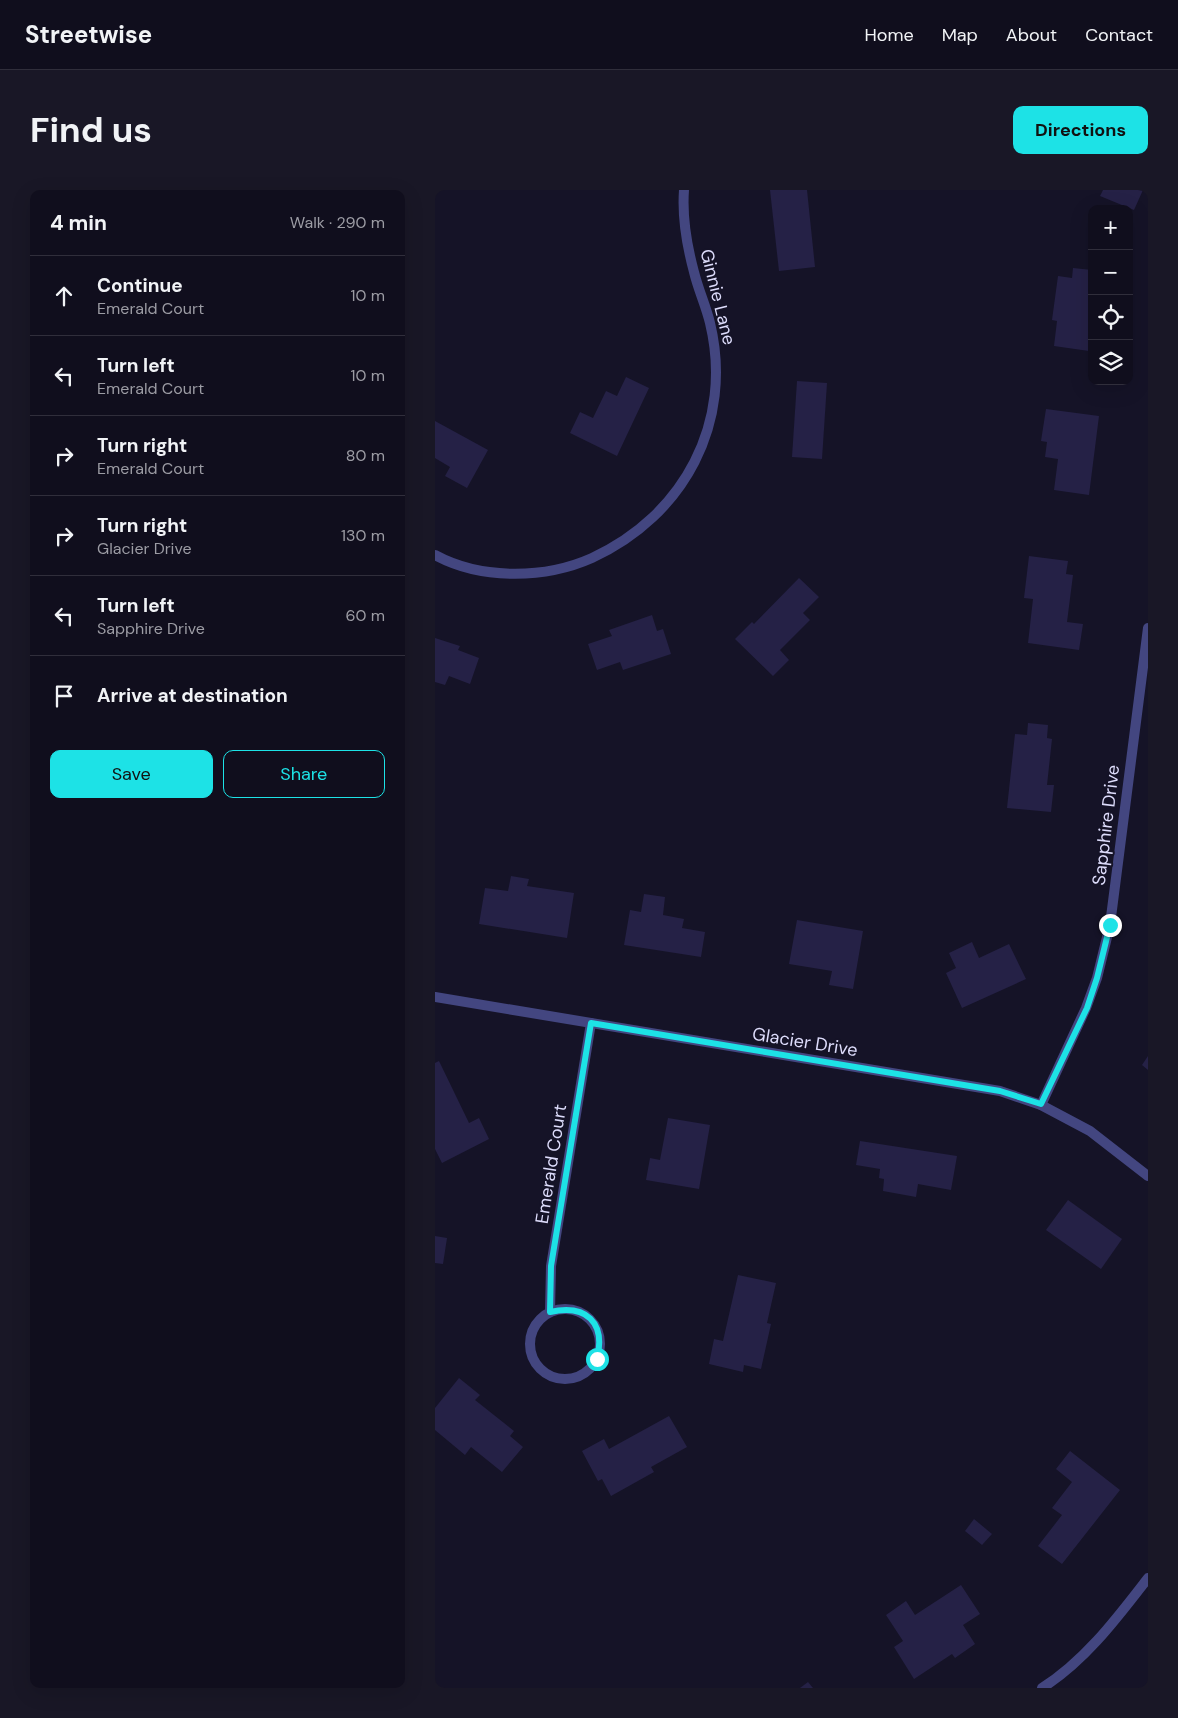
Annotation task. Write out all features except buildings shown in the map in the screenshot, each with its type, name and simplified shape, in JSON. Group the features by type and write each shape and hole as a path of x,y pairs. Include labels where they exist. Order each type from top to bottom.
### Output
{"street":[{"name":"Ginnie Lane","path":"435,555 447,561 480,570 515,574 546,571 583,562 612,549 641,530 667,505 687,477 701,449 712,416 716,388 716,357 710,322 694,273 686,232 685,190"},
{"name":"Sapphire Drive","path":"1041,1104 1087,1008 1097,978 1110,925 1148,628"},
{"name":"Glacier Drive","path":"435,997 1000,1091 1041,1104 1090,1131 1148,1176"},
{"name":"Emerald Court","path":"550,1312 551,1266 591,1023"},
{"path":"567,1308 579,1311 595,1325 599,1332 601,1344 597,1359 589,1370 573,1378 556,1378 545,1373 536,1364 531,1353 531,1335 539,1319 550,1312 567,1308"},
{"path":"1042,1688 1078,1660 1111,1625 1148,1578"}],"route":[{"path":"597,1359 601,1344 599,1332 595,1325 587,1316 579,1311 567,1308 550,1312 549,1296 551,1266 591,1023 1000,1091 1041,1104 1087,1008 1097,978 1110,925"}]}
